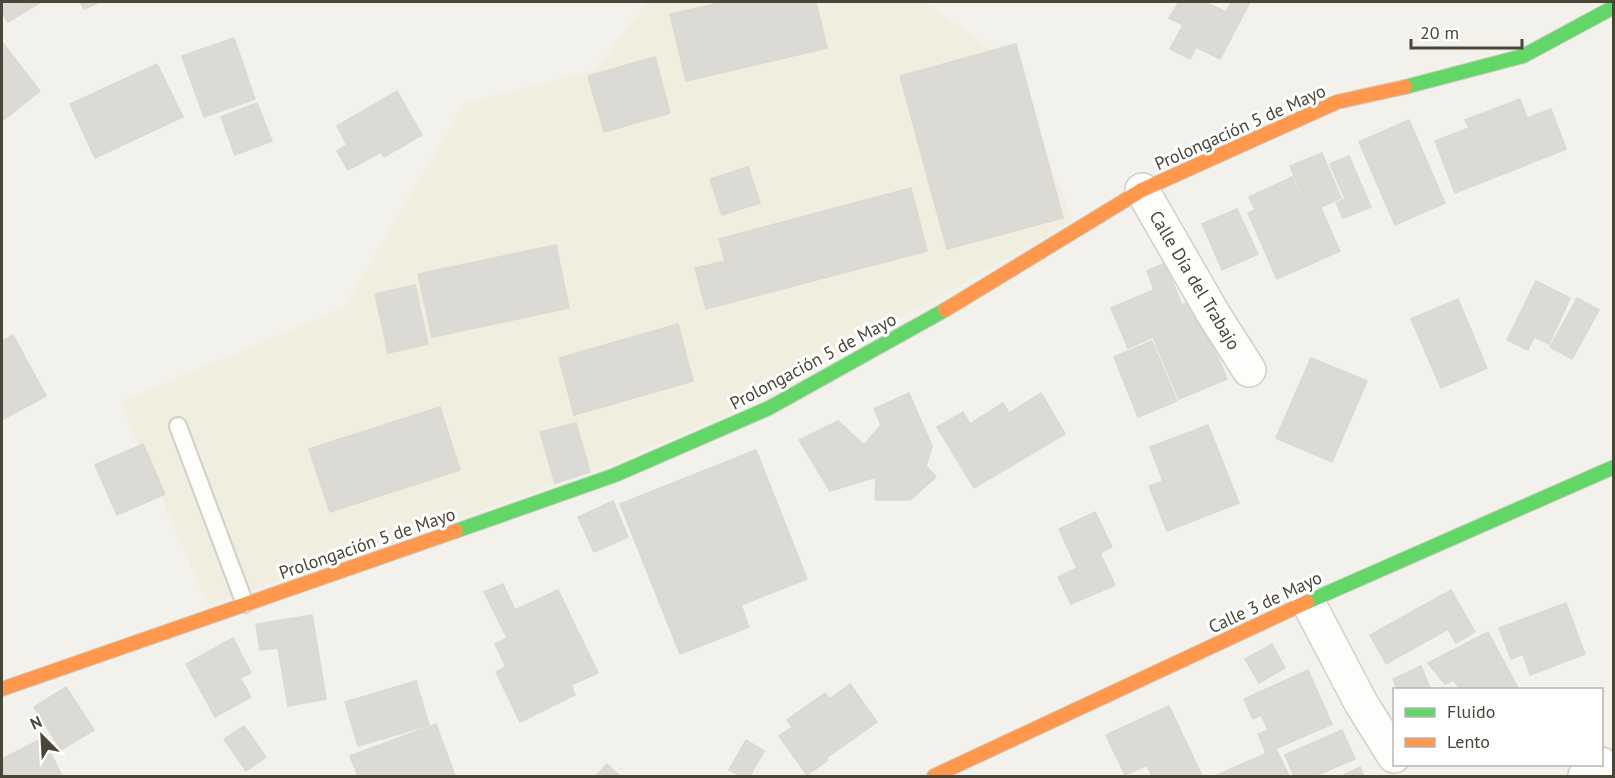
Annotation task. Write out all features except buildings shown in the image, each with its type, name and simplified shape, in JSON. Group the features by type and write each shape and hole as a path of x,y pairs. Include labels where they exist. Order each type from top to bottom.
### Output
{"street":[{"name":"Prolongación 5 de Mayo","path":"2,690 134,641 615,475 769,408 938,314 1143,190 1337,102 1438,81 1523,56 1614,8"},
{"name":"Calle Día del Trabajo","path":"1143,190 1249,370"},
{"name":"Calle 3 de Mayo","path":"934,777 977,767 1308,602 1614,466"},
{"path":"1308,602 1361,703 1393,753"},
{"path":"1585,777 1599,766"}],"lane":[{"path":"1573,28 1578,10"},
{"path":"178,426 245,604"}],"shaded area":[{"path":"648,2 925,2 1010,63 1073,221 740,409 605,467 208,605 120,402 344,308 464,104 595,70"}],"traffic: fast":[{"path":"1405,87 1523,56 1614,7"},
{"path":"456,531 615,475 769,408 945,310"},
{"path":"1307,602 1614,467"}],"traffic: slow":[{"path":"945,310 1142,190 1337,102 1405,87"},
{"path":"2,689 456,531"},
{"path":"934,776 1307,602"}]}
